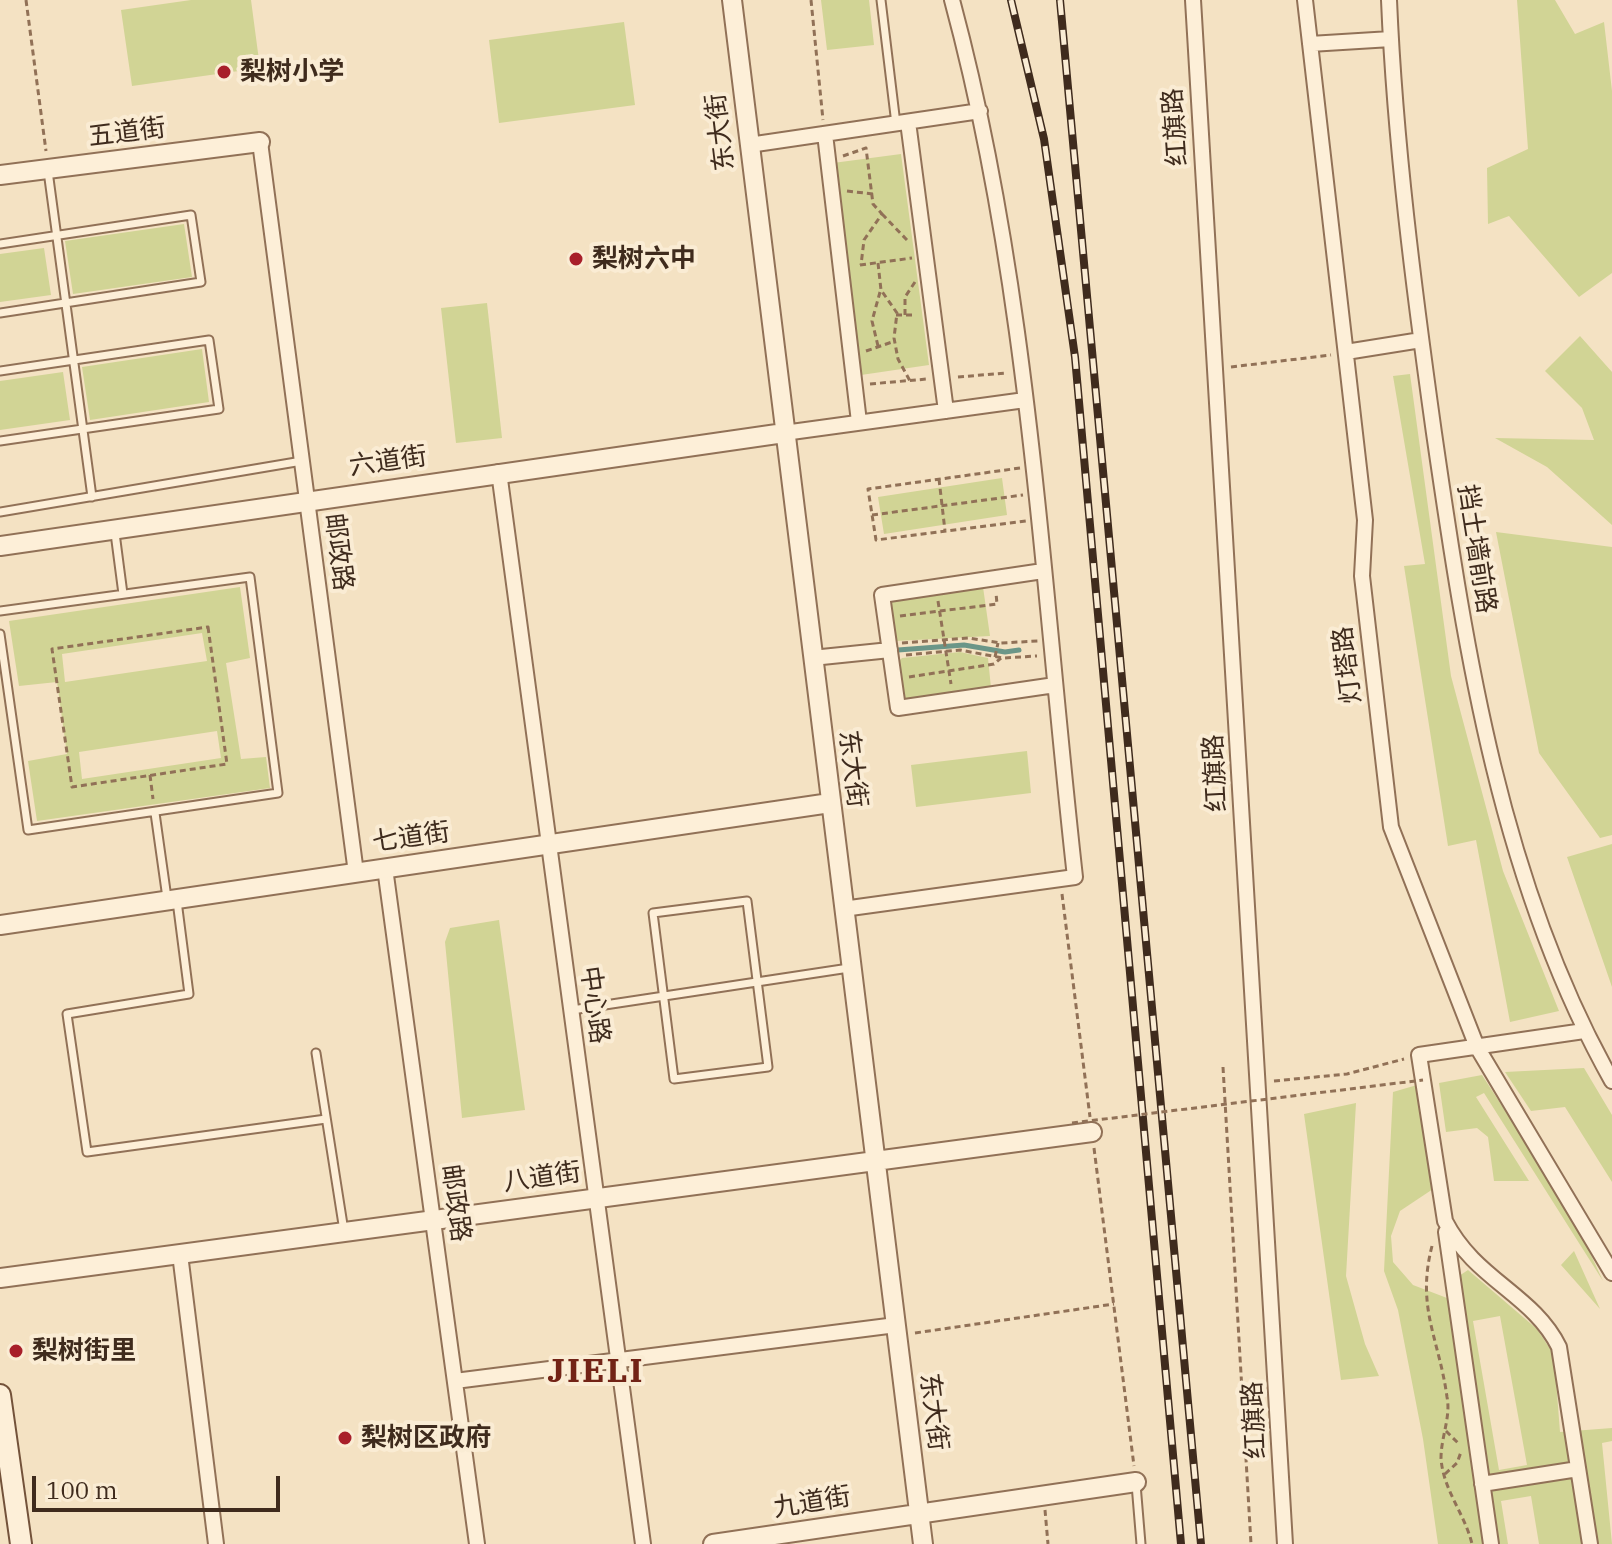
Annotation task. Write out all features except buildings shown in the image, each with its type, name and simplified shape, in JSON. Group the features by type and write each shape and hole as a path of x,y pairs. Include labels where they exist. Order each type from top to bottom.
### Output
{"main road":[{"path":"0,1395 21,1544"}],"street":[{"name":"东大街","path":"732,0 923,1544"},
{"path":"843,909 1075,877 1025,400 980,111 952,0"},
{"name":"红旗路","path":"1193,0 1285,1544"},
{"name":"灯塔路","path":"1305,0 1365,520 1362,576 1391,827 1477,1047 1612,1273"},
{"name":"挡土墙前路","path":"1389,0 1421,340 1458,597 1492,769 1529,891 1584,1031 1612,1081"},
{"path":"1310,44 1391,39"},
{"path":"749,145 980,111"},
{"path":"902,123 925,253 946,411"},
{"path":"825,134 859,422"},
{"name":"五道街","path":"0,175 260,142"},
{"name":"邮政路","path":"260,142 356,873"},
{"path":"1346,352 1421,340"},
{"path":"784,433 1025,400"},
{"name":"六道街","path":"0,546 784,433"},
{"name":"中心路","path":"499,472 643,1544"},
{"path":"1043,571 882,595 898,708 1055,685"},
{"path":"812,658 890,651"},
{"name":"七道街","path":"0,925 830,803"},
{"name":"邮政路","path":"385,868 477,1544"},
{"path":"1491,1544 1419,1055 1584,1031"},
{"name":"八道街","path":"0,1278 1092,1132"},
{"path":"1445,1221 1457,1244 1483,1272 1550,1328 1559,1347 1590,1544"},
{"path":"180,1254 216,1544"},
{"path":"455,1381 896,1330"},
{"path":"1482,1484 1578,1469"},
{"name":"九道街","path":"713,1544 1136,1482"}],"lane":[{"path":"881,0 902,123"},
{"path":"48,169 92,497"},
{"path":"0,244 191,215 201,282 0,313"},
{"path":"0,371 209,340 219,409 0,441"},
{"path":"0,512 302,461"},
{"path":"114,529 123,594"},
{"path":"0,611 250,577 278,793 28,830 0,634"},
{"path":"155,813 189,994 67,1014 87,1152 326,1119"},
{"path":"747,901 757,982 768,1067 674,1079 653,913 747,901"},
{"path":"571,1010 851,968"},
{"path":"316,1053 344,1231"},
{"path":"1136,1482 1141,1544"}],"path":[{"path":"26,0 48,169"},
{"path":"811,0 825,134"},
{"path":"828,161 866,148 873,204 900,236 925,253"},
{"path":"831,189 873,194"},
{"path":"861,265 864,240 882,214"},
{"path":"841,268 925,253"},
{"path":"878,263 881,290 872,321 878,346"},
{"path":"905,315 905,297 911,284 928,273"},
{"path":"881,290 896,315 898,359 910,381"},
{"path":"896,315 934,315"},
{"path":"851,358 895,341"},
{"path":"1215,369 1346,352"},
{"path":"1032,466 868,489 876,540 1037,519"},
{"path":"939,479 945,531"},
{"path":"872,515 1035,493"},
{"path":"885,618 997,604 995,579"},
{"path":"936,587 953,700"},
{"path":"208,627 227,764 150,775 72,787 52,649 208,627"},
{"path":"890,651 968,638 1050,647"},
{"path":"995,656 998,643"},
{"path":"894,679 994,664 1001,658 1050,647"},
{"path":"890,651 960,650 1001,658"},
{"path":"150,775 155,813"},
{"path":"1060,879 1136,1482"},
{"path":"1258,1082 1347,1074 1419,1055"},
{"path":"1223,1067 1251,1544"},
{"path":"1072,1123 1423,1080"},
{"path":"1435,1235 1424,1278 1426,1314 1448,1400 1441,1457 1451,1498 1472,1544"},
{"path":"896,1330 1114,1304"},
{"path":"1445,1474 1457,1463 1462,1450 1458,1440 1446,1431"},
{"path":"1044,1495 1048,1544"}],"green space":[{"path":"191,0 251,0 260,68 132,86 121,10"},
{"path":"821,0 869,0 874,45 827,50"},
{"path":"1517,0 1555,0 1575,34 1604,22 1612,91 1612,273 1579,297 1509,216 1488,224 1487,168 1528,149"},
{"path":"624,22 635,105 499,123 489,40"},
{"path":"901,154 929,365 861,375 833,163"},
{"path":"184,224 192,277 73,294 65,241"},
{"path":"44,248 51,295 0,302 0,254"},
{"path":"487,303 502,438 456,443 441,308"},
{"path":"1580,336 1612,372 1612,525 1547,467 1495,438 1594,440 1582,408 1545,371"},
{"path":"202,349 209,402 90,420 82,367"},
{"path":"63,372 70,420 0,430 0,381"},
{"path":"1410,374 1451,676 1503,871 1559,1011 1510,1022 1476,840 1448,846 1404,566 1425,564 1393,376"},
{"path":"1002,478 1007,515 884,534 878,497"},
{"path":"1496,532 1612,547 1612,835 1600,838 1539,753"},
{"path":"240,587 250,658 226,663 241,759 266,757 270,788 37,821 28,761 67,754 57,682 19,686 9,621","holes":["202,633 207,661 65,682 62,654","217,731 221,758 82,779 79,752"]},
{"path":"983,587 990,636 896,641 890,600"},
{"path":"960,652 988,658 991,688 904,700 898,662 902,658"},
{"path":"1027,751 1031,793 916,807 911,765"},
{"path":"1612,844 1612,987 1567,857"},
{"path":"499,920 525,1110 462,1118 445,942 450,928"},
{"path":"1584,1068 1612,1115 1612,1182 1565,1107 1531,1111 1505,1072"},
{"path":"1482,1075 1572,1214 1603,1281 1484,1093 1476,1097 1529,1181 1494,1181 1488,1137 1477,1128 1446,1132 1439,1083"},
{"path":"1417,1085 1433,1189 1400,1211 1391,1236 1393,1262 1413,1285 1447,1298 1456,1278 1468,1270 1537,1329 1554,1355 1560,1432 1612,1428 1612,1441 1602,1443 1612,1544 1539,1544 1531,1496 1501,1501 1508,1544 1438,1544 1423,1439 1398,1310 1384,1271 1393,1092","holes":["1500,1316 1527,1465 1499,1470 1473,1321"]},
{"path":"1356,1103 1346,1276 1365,1344 1379,1376 1341,1380 1304,1114"},
{"path":"1574,1251 1600,1309 1561,1265"}],"waterway":[{"path":"898,650 964,645 1005,652 1019,650"}],"railway":[{"path":"1011,0 1044,139 1075,357 1181,1544"},
{"path":"1060,0 1201,1544"}],"place":[{"name":"梨树小学","path":"224,72"},
{"name":"梨树六中","path":"576,259"},
{"name":"梨树街里","path":"16,1351"},
{"name":"梨树区政府","path":"345,1438"}],"district":[{"name":"JIELI","path":"596,1372"}]}
